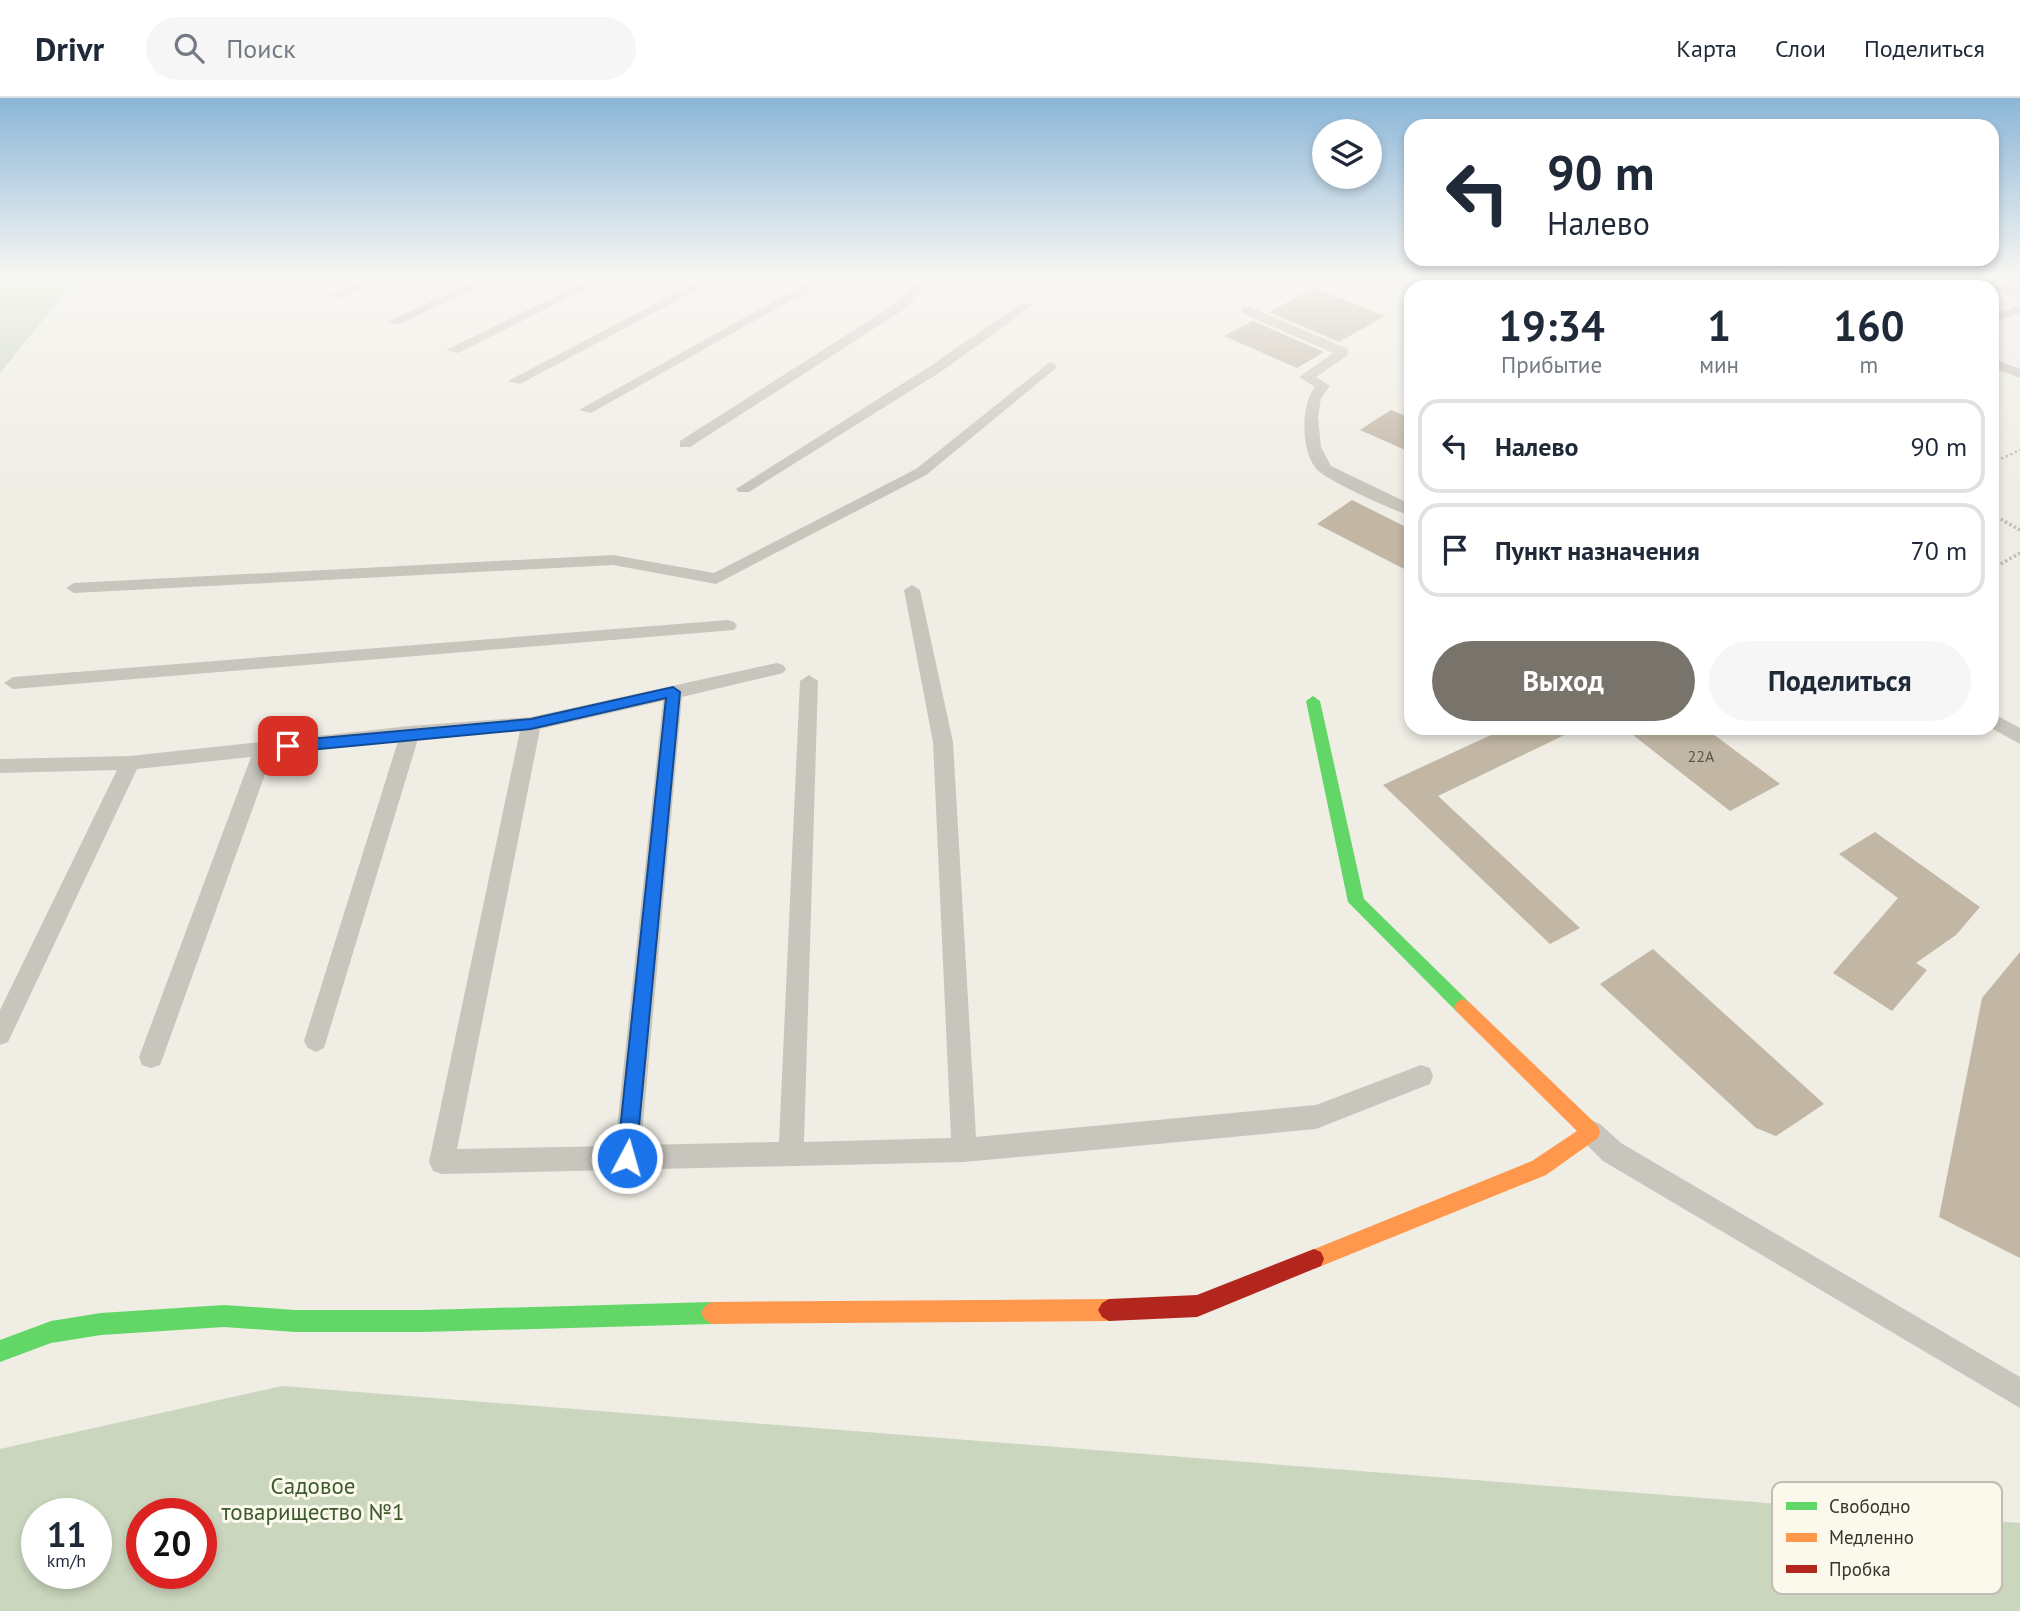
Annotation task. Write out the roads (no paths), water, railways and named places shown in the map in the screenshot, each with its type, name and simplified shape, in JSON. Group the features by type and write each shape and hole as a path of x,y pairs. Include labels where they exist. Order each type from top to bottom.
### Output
{"street":[{"path":"0,1351 51,1332 101,1324 224,1316 295,1321 493,1320 792,1311 1088,1311 1197,1306 1539,1168 1591,1132 1356,902 1313,701"}],"lane":[{"path":"453,350 462,346"},
{"path":"515,381 583,346"},
{"path":"586,410 702,346"},
{"path":"685,444 839,346"},
{"path":"744,489 969,346"},
{"path":"1328,346 1343,352 1306,377 1323,386 1314,397 1311,417 1314,447 1325,469 1404,507"},
{"path":"1999,365 2020,374"},
{"path":"74,588 613,560 716,579 922,472 1050,366"},
{"path":"912,590 943,742 964,1150"},
{"path":"13,683 728,626"},
{"path":"0,766 130,763 410,733 531,724 777,669"},
{"path":"791,1153 808,681"},
{"path":"627,1158 673,692"},
{"path":"531,724 442,1162 964,1150 1316,1117 1421,1076"},
{"path":"1999,724 2020,737"},
{"path":"316,1041 410,733"},
{"path":"151,1057 264,749"},
{"path":"0,1035 130,763"},
{"path":"1591,1132 1612,1152 2020,1393"}],"park label":[{"name":"Садовое товарищество №1","path":"313,1499"}]}
